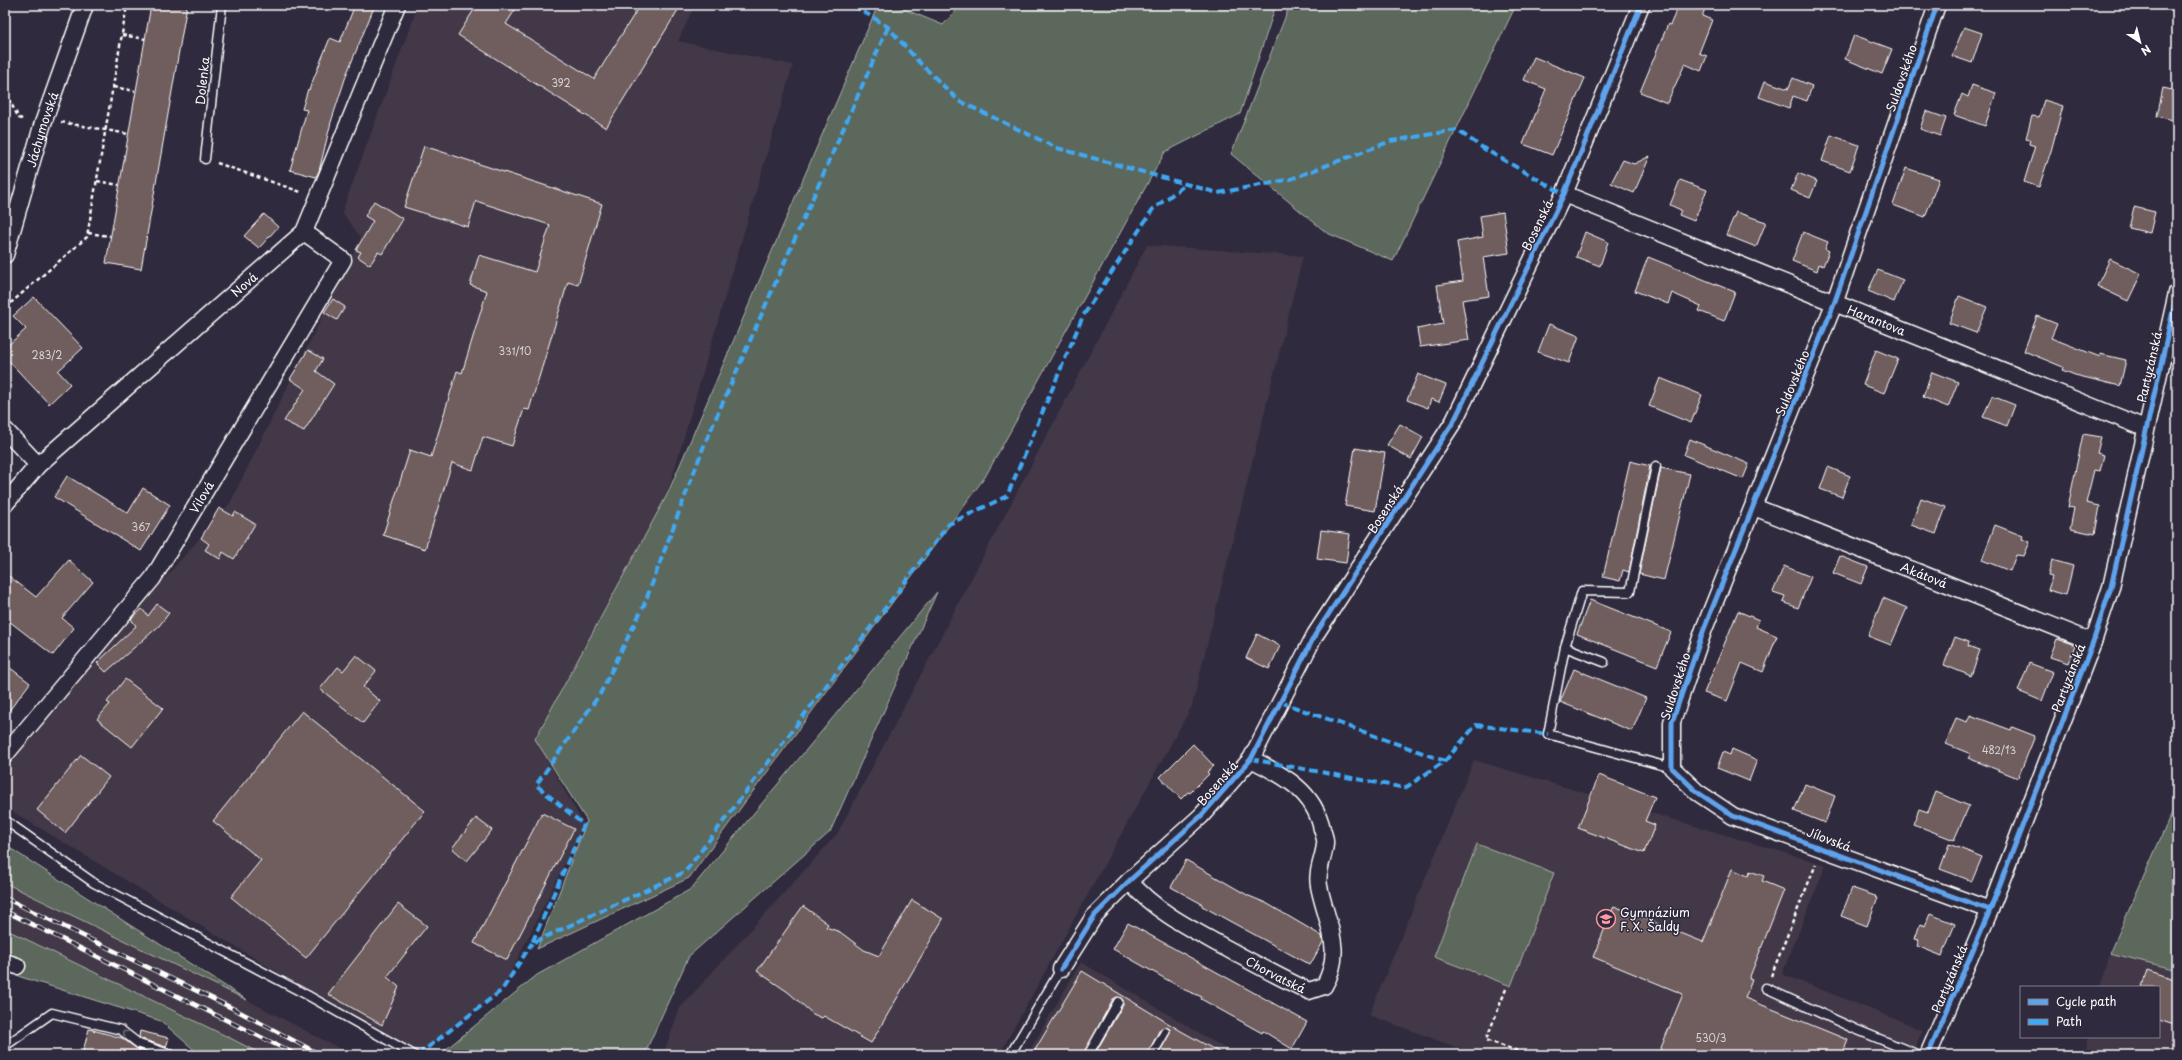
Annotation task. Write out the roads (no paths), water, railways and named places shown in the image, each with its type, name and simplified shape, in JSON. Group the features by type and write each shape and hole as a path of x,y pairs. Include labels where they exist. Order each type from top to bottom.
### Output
{"street":[{"name":"Jáchymovská","path":"5,255 45,119 85,5"},
{"name":"Nová","path":"5,504 38,465 304,232 397,5"},
{"name":"Bosenská","path":"1061,969 1094,915 1201,816 1251,759 1315,635 1454,421 1564,194 1641,5"},
{"name":"Suldovského","path":"1672,768 1672,722 1704,629 1834,304 1937,5"},
{"name":"Harantova","path":"1564,194 2145,428"},
{"name":"Vilová","path":"5,755 153,578 343,260 304,232"},
{"name":"Partyzánská","path":"1928,1055 1990,910 2093,642 2111,587 2145,428 2177,293"},
{"path":"5,430 38,465"},
{"name":"Akátová","path":"1754,507 2093,642"},
{"name":"Chorvatská","path":"1129,881 1143,898 1173,919 1284,980 1309,991 1324,986 1332,972 1333,932 1318,885 1319,870 1325,843 1321,822 1314,806 1303,790 1276,772 1251,759"},
{"name":"Jílovská","path":"1672,768 1697,792 1733,816 1990,910"}],"lane":[{"name":"Dolenka","path":"205,159 222,5"},
{"path":"1656,466 1630,592 1582,591 1565,647 1548,734 1672,768"},
{"path":"1565,647 1604,662"},
{"path":"5,820 94,883 307,994 414,1055"},
{"name":"Bosenská","path":"1010,1055 1061,969"},
{"path":"1766,988 1855,1029 1919,1055"},
{"path":"1088,1055 1118,1002"},
{"path":"5,1046 52,1013 121,1030 139,1044 172,1055"},
{"path":"1152,1055 1165,1032"}],"railway":[{"path":"5,898 234,1009 321,1055"},
{"path":"5,911 297,1055"}],"place":[{"name":"Gymnázium F. X. Šaldy","path":"1606,919"}]}
